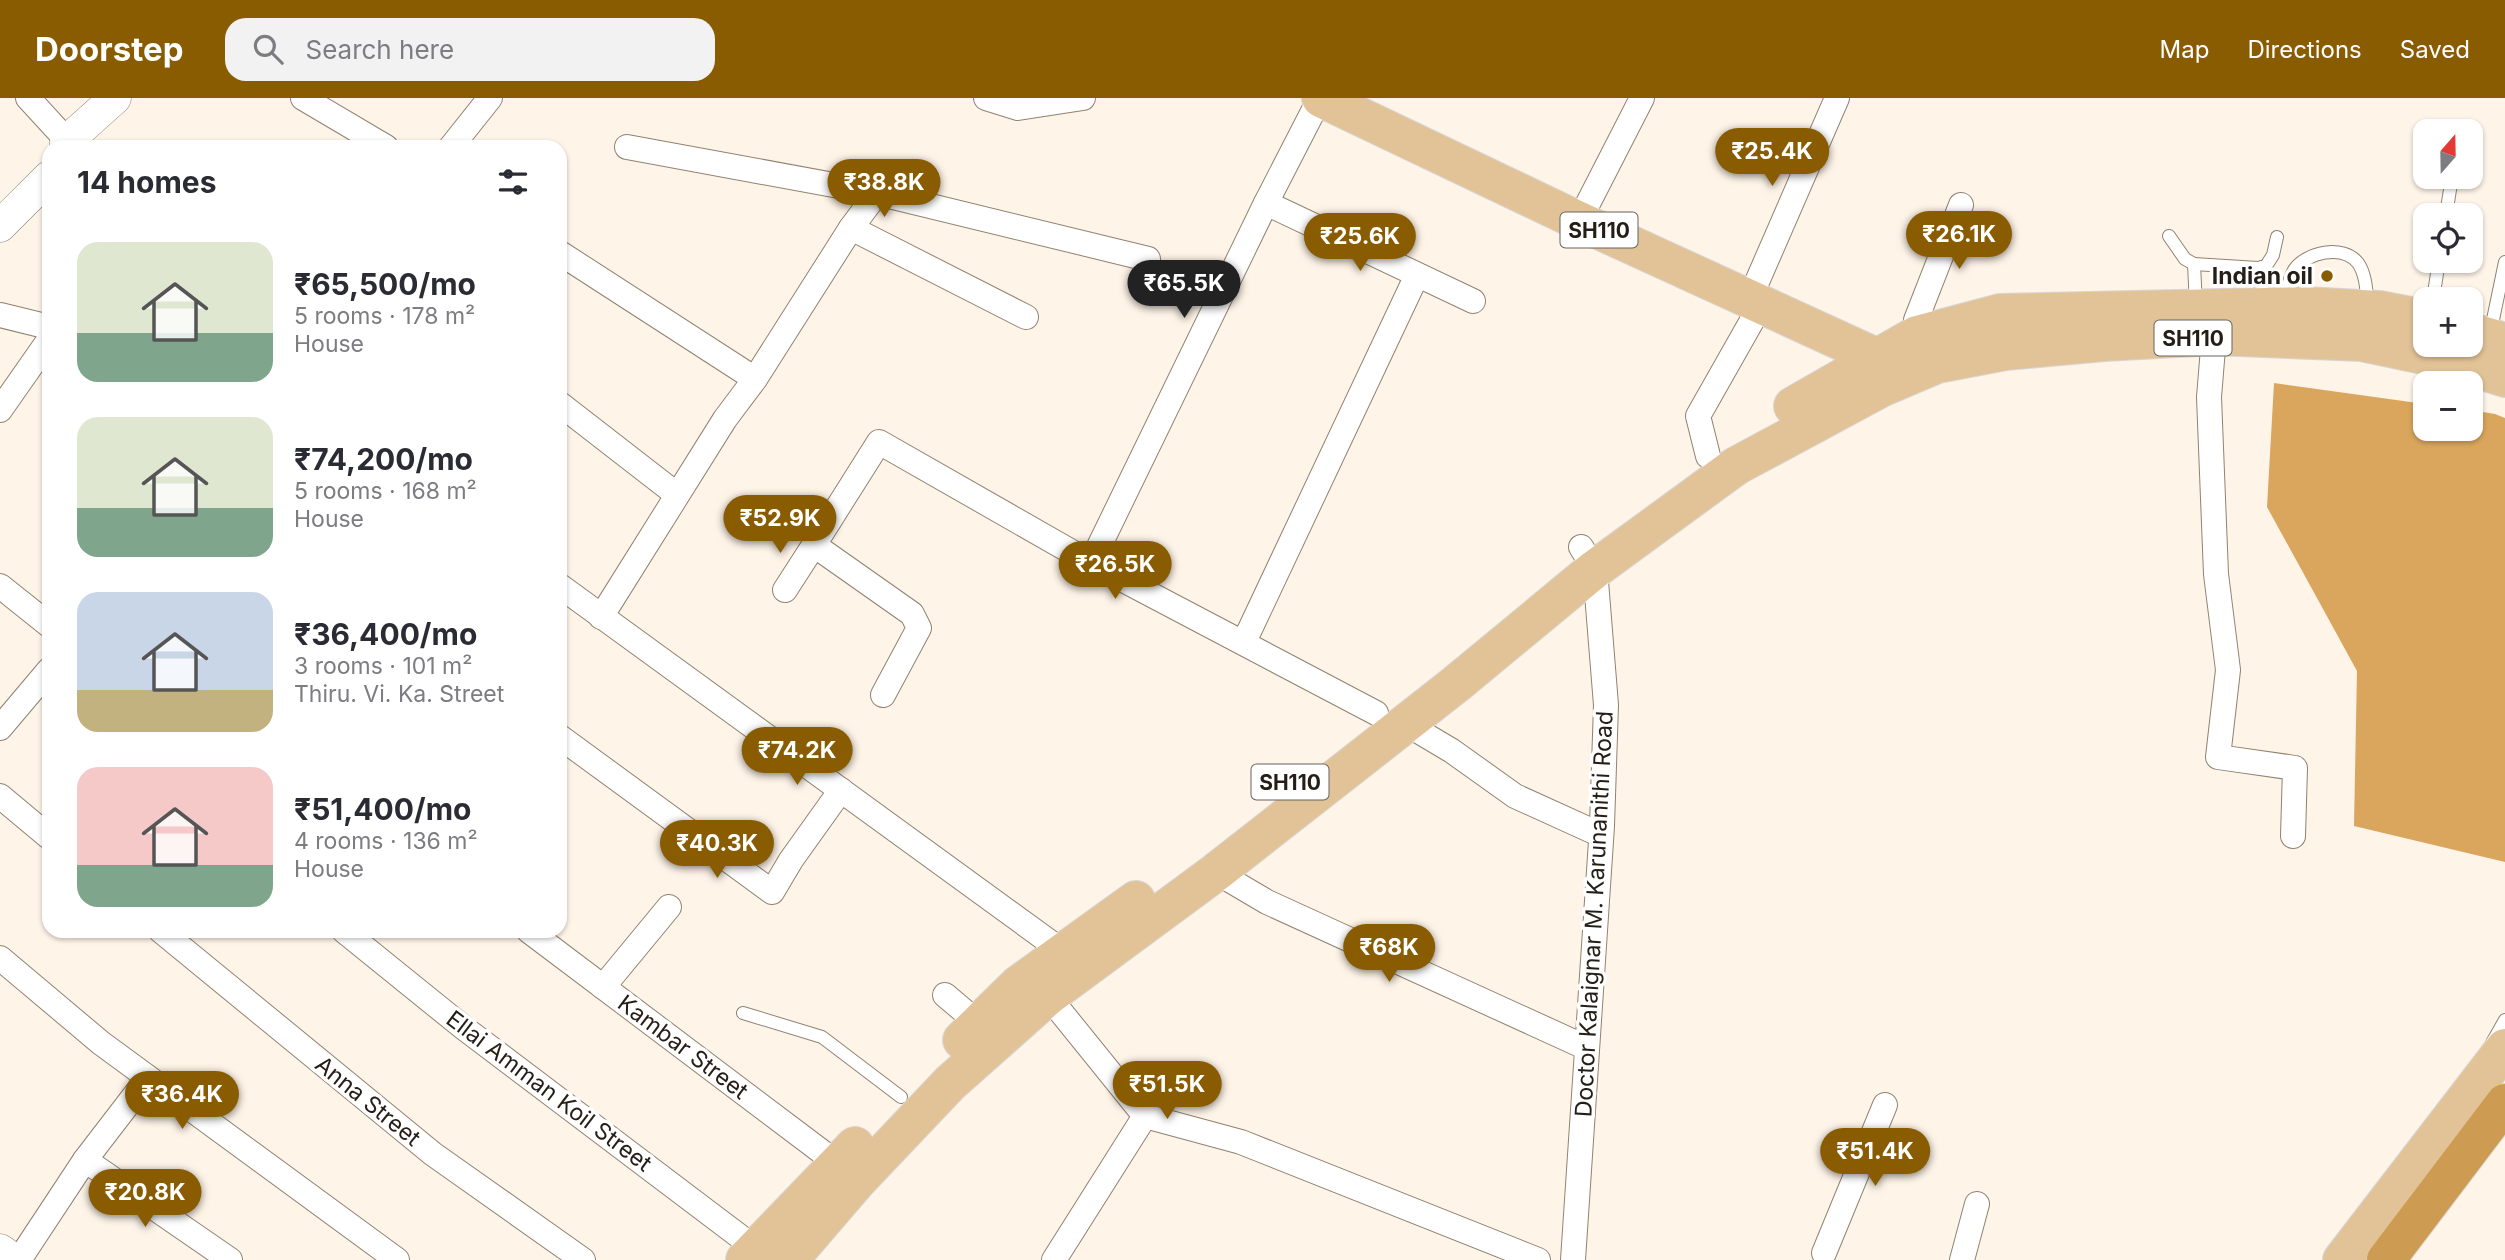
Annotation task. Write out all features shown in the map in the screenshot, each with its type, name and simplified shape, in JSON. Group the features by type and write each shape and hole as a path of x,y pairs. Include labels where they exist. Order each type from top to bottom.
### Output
{"highway":[{"path":"2386,1260 2505,1103"}],"main road":[{"name":"SH110","path":"1321,98 1579,221 1756,300 1881,372"},
{"name":"SH110","path":"763,1256 857,1181 950,1083 1048,996 1216,872 1391,718 1441,666 1588,558 1708,456 1881,372 2005,351 2104,342 2273,306 2367,309 2413,317"},
{"name":"SH110","path":"1588,558 1881,372 1917,335 2000,313 2205,322 2361,342 2451,360 2505,378"},
{"name":"SH110","path":"763,1256 838,1164 901,1097 933,1070 1018,985 1391,718"},
{"path":"2342,1260 2505,1048"}],"street":[{"path":"28,98 64,140"},
{"path":"73,140 115,98"},
{"path":"303,98 374,140"},
{"path":"457,140 490,98"},
{"path":"986,98 1018,108 1083,98"},
{"path":"1091,563 1266,203 1321,98"},
{"path":"1579,221 1642,98"},
{"path":"1708,456 1698,416 1756,300 1837,98"},
{"path":"627,147 877,193 1148,259"},
{"path":"0,226 42,184"},
{"path":"601,617 676,494 755,379 851,228 877,193"},
{"path":"1266,203 1473,301"},
{"path":"1917,335 1916,320 1961,205"},
{"path":"851,228 1026,317"},
{"path":"567,258 755,379"},
{"path":"1244,642 1417,275"},
{"path":"0,315 42,325"},
{"path":"2205,322 2216,574 2228,670 2218,757 2295,768 2293,836"},
{"path":"0,410 42,350"},
{"path":"567,409 676,494"},
{"path":"785,590 879,442 1091,563 1452,751 1515,796 1601,835"},
{"path":"814,545 912,614 919,628 883,695"},
{"name":"Doctor Kalaignar M. Karunanithi Road","path":"1573,1260 1601,835 1606,705 1588,558"},
{"path":"0,586 42,619"},
{"path":"567,591 1062,951"},
{"path":"0,729 42,683"},
{"path":"567,742 772,892 791,860 841,790"},
{"path":"0,796 42,831"},
{"path":"1216,872 1267,902 1587,1048"},
{"path":"603,987 669,907"},
{"name":"Anna Street","path":"170,938 433,1154 583,1260"},
{"name":"Ellai Amman Koil Street","path":"353,938 464,1028 763,1256"},
{"name":"Kambar Street","path":"538,938 838,1164"},
{"path":"0,958 101,1043 397,1260"},
{"path":"944,995 978,1023"},
{"path":"1048,996 1145,1116 1241,1142 1538,1260"},
{"path":"0,1250 17,1260 85,1160 148,1078"},
{"path":"1828,1258 1885,1105"},
{"path":"1059,1258 1145,1116"},
{"path":"85,1160 230,1260"},
{"path":"1962,1260 1977,1204"}],"lane":[{"path":"2169,236 2185,259 2194,264 2262,267 2266,266 2273,255 2277,237"},
{"path":"2273,306 2288,285 2294,270 2304,260 2317,254 2333,254 2349,255 2358,263 2366,285 2367,309"},
{"path":"2489,337 2505,262"},
{"path":"2194,264 2205,322"},
{"path":"2262,267 2273,306"},
{"path":"743,1013 822,1037 901,1097"},
{"path":"2465,1100 2505,1020"}],"shaded area":[{"path":"2274,383 2413,402 2413,441 2483,441 2483,412 2505,418 2505,862 2354,826 2357,671 2267,507"}],"place":[{"name":"Indian oil","path":"2327,276"}]}
